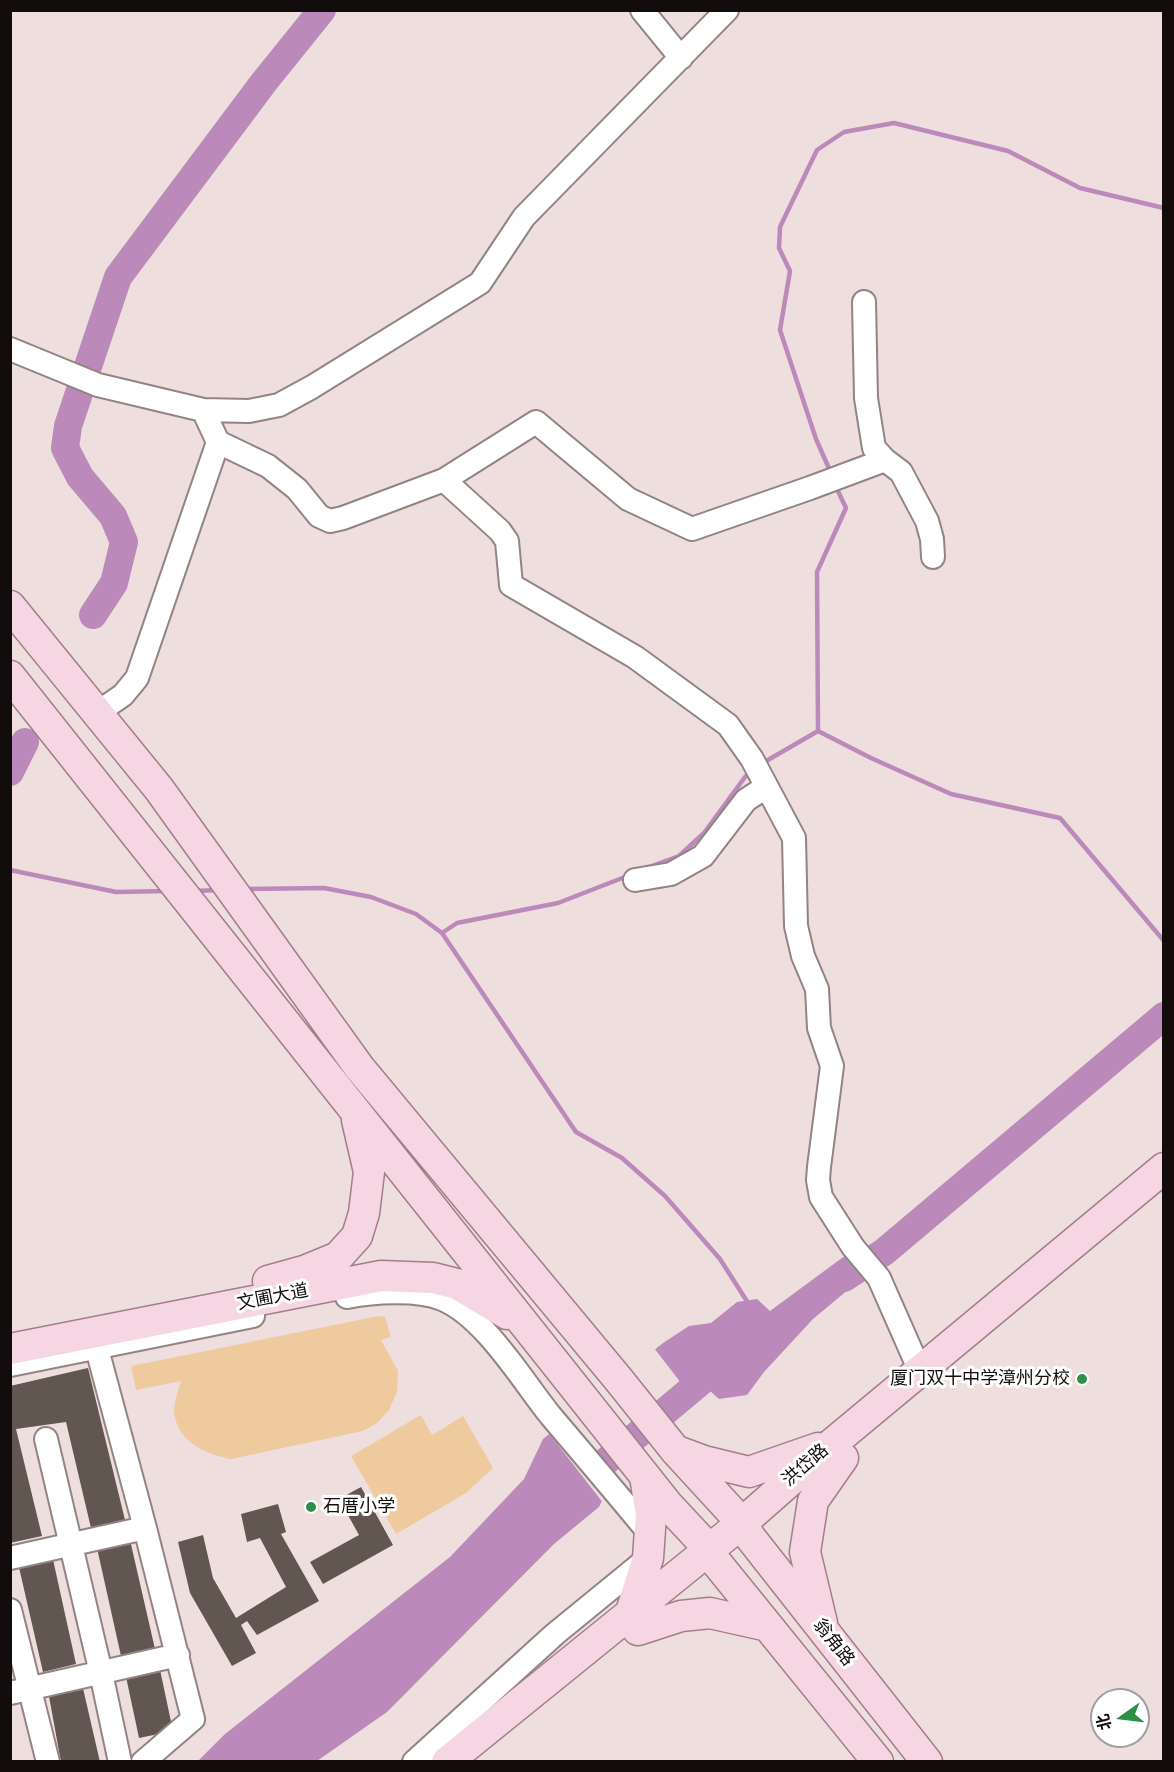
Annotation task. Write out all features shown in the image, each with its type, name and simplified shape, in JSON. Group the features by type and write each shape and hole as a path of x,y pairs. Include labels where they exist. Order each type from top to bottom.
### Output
{"main road":[{"name":"翁角路","path":"10,606 159,789 359,1067 675,1450 746,1530 825,1635 927,1761"},
{"path":"10,676 585,1401 668,1504 713,1555 878,1761"},
{"name":"文圃大道","path":"10,1334 92,1334 230,1291 304,1271 338,1257 357,1236 364,1213 369,1172 355,1111"},
{"name":"洪岱路","path":"838,1451 920,1371 1164,1168"},
{"path":"479,1761 634,1621 838,1451 1164,1192"},
{"name":"文圃大道","path":"10,1349 381,1276 433,1278 457,1284 526,1326"},
{"path":"675,1450 704,1461 749,1472 838,1451"},
{"path":"825,1635 805,1551 813,1501 838,1451"},
{"path":"634,1621 649,1546 651,1515 645,1476"},
{"path":"447,1761 634,1621 710,1613 768,1626"}],"street":[{"path":"642,10 681,58"},
{"path":"10,349 98,385 203,410 249,411 279,405 480,283 524,217 727,10"},
{"path":"864,302 866,398 877,463"},
{"path":"203,410 218,442 268,466 297,489 319,516 330,521 344,518 444,480 536,422 628,499 692,529 877,463 902,472 927,521 932,539 933,557"},
{"path":"97,713 123,696 137,678 218,442"},
{"path":"444,480 500,531 507,541 512,585 635,657 728,725 752,759 794,838 796,926 803,956 817,989 819,1028 832,1066 819,1167 818,1180 821,1197 853,1247 879,1278 920,1371"},
{"path":"635,880 671,874 703,856 746,800 764,784"},
{"path":"10,1365 92,1334 376,1292 418,1294 441,1298 466,1312 623,1502 649,1546 414,1761"},
{"path":"92,1334 146,1527 193,1719 143,1761"},
{"path":"45,1439 120,1761"},
{"path":"10,1558 146,1527"},
{"path":"10,1611 20,1691 48,1761"},
{"path":"20,1691 178,1655"}],"shaded area":[{"path":"846,1255 861,1279 813,1319 764,1372 747,1395 719,1399 698,1380 639,1425 599,1507 554,1544 387,1712 317,1761 197,1762 225,1734 450,1557 524,1479 543,1439 663,1343 689,1326 711,1323 737,1302 757,1299 770,1311"},
{"path":"379,1316 385,1317 391,1337 381,1340 398,1371 397,1392 389,1410 377,1423 363,1431 231,1459 204,1451 183,1434 174,1412 181,1381 136,1390 131,1366"},
{"path":"421,1415 432,1435 463,1416 493,1468 466,1493 396,1534 351,1456"}],"pier":[{"path":"654,1348 688,1392 641,1427 604,1504 548,1432"}],"building":[{"path":"88,1368 125,1520 91,1528 66,1422 16,1429 42,1536 10,1543 10,1386"},
{"path":"361,1487 393,1545 323,1584 310,1562 359,1535 339,1499"},
{"path":"278,1504 286,1532 281,1534 319,1601 257,1635 247,1621 241,1625 256,1653 232,1666 190,1593 178,1542 203,1535 213,1578 236,1618 286,1587 260,1538 247,1542 241,1514"},
{"path":"130,1540 155,1649 121,1656 97,1548"},
{"path":"52,1555 76,1664 43,1672 18,1563"},
{"path":"159,1665 173,1731 139,1738 125,1672"},
{"path":"82,1684 100,1762 61,1762 48,1691"}],"waterway":[{"path":"93,615 114,583 124,542 113,516 80,477 65,448 68,426 118,277 264,82 322,10"},
{"path":"831,473 816,439 780,330 790,271 779,248 780,227 817,150 844,132 894,123 1008,151 1080,188 1164,208"},
{"path":"761,764 818,731 817,572 846,508 836,487"},
{"path":"818,731 951,794 1060,818 1164,941"},
{"path":"10,772 25,742"},
{"path":"649,867 679,856 704,833 745,777 752,771"},
{"path":"10,870 116,892 168,891"},
{"path":"442,933 457,923 558,903 630,875"},
{"path":"245,889 324,888 371,897 416,914 442,933 576,1132 622,1158 665,1196 720,1259 750,1306"},
{"path":"194,891 219,890"},
{"path":"844,1278 884,1252 1164,1016"},
{"path":"605,1462 730,1357"}],"place":[{"name":"厦门双十中学漳州分校","path":"1082,1379"},
{"name":"石厝小学","path":"311,1507"}]}
